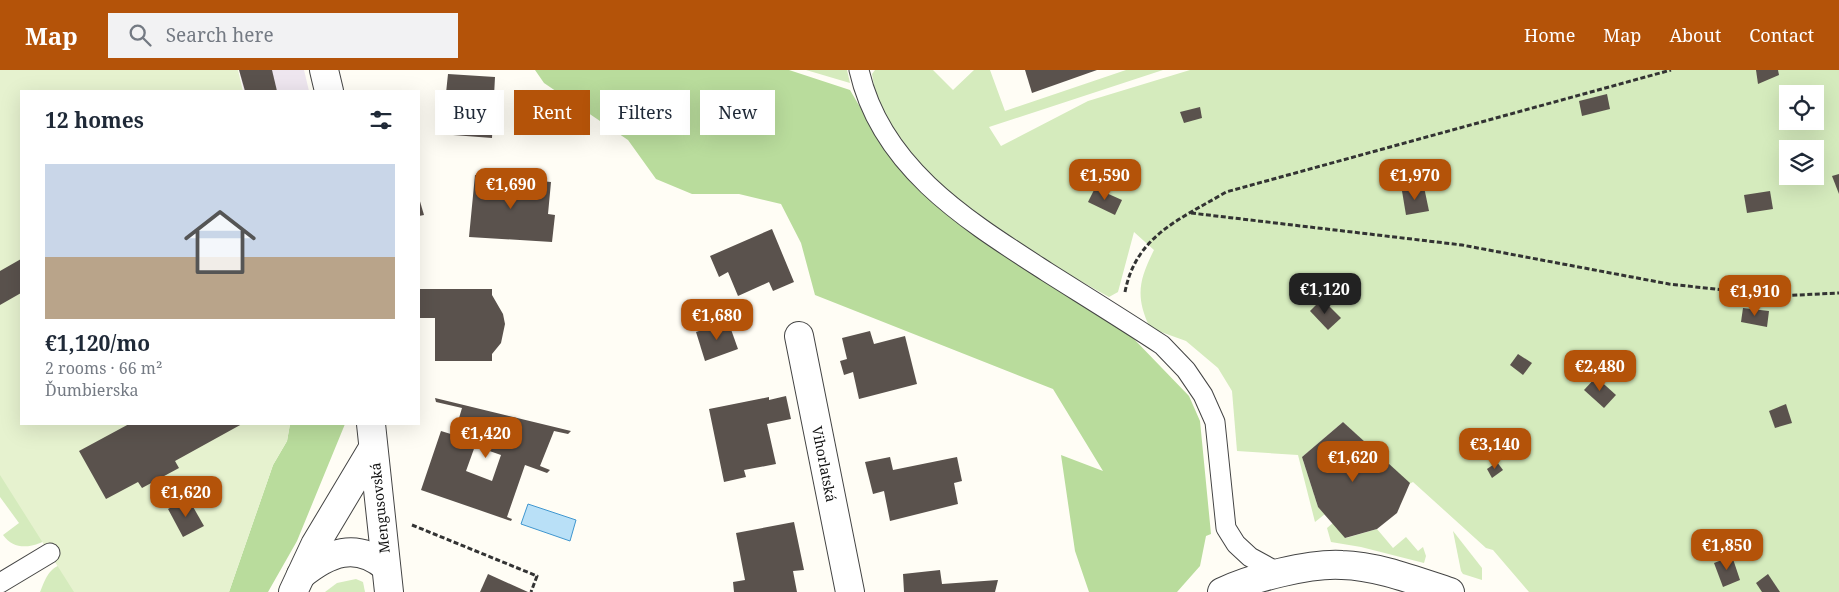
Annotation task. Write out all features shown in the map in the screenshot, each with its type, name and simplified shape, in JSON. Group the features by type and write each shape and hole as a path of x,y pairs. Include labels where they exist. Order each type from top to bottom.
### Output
{"street":[{"path":"324,70 329,90"},
{"name":"Vihorlatská","path":"799,336 850,592"},
{"path":"297,584 315,545 372,436"},
{"name":"Mengusovská","path":"372,436 387,579"},
{"path":"297,584 320,560 334,554 351,552 376,558 387,579"},
{"path":"1222,592 1245,582 1284,583 1325,565 1349,565 1424,583 1450,592"}],"lane":[{"path":"859,70 865,95 884,134 910,168 954,209 1012,249 1162,346 1186,370 1203,395 1215,422 1226,528 1236,544 1284,583"},
{"path":"0,583 50,553"}],"path":[{"path":"1120,318 1127,284 1144,247 1164,228 1226,192 1671,70"},
{"path":"1191,213 1462,245 1669,284 1778,296 1839,293"},
{"path":"380,512 537,576 531,592"}],"shaded area":[{"path":"239,70 304,70 309,90 244,90"}],"green space":[{"path":"0,70 238,70 243,90 20,90 20,425 290,425 287,441 273,465 229,592 74,592 0,475"},
{"path":"535,70 789,70 850,90 874,131 1087,305 1133,338 1189,396 1200,421 1211,534 1206,536 1200,566 1177,592 1089,592 1075,551 1061,455 1103,471 1053,389 815,295 801,243 781,204 739,194 692,194 656,179 628,140 621,135 690,135 690,90 600,90 600,121 590,114 590,90 554,90 544,83"},
{"path":"806,70 847,70 850,83"},
{"path":"875,70 933,70 953,90 974,70 990,70 1005,111 1126,70 1163,70 989,127 1001,146 1088,101 1190,70 1839,70 1839,592 1529,592 1493,550 1486,548 1413,482 1409,484 1343,422 1302,457 1318,507 1325,514 1315,522 1298,455 1237,451 1232,391 1218,368 1186,341 1150,328 1142,307 1141,288 1145,270 1154,250 1134,232 1118,292 1109,297 1032,254 956,202 909,157 877,103 872,74"},
{"path":"290,425 345,425 297,541 268,592 229,592 273,465 287,441"},
{"path":"0,450 84,516 44,542 22,546 12,543 3,535 19,523 0,497"},
{"path":"1333,523 1346,538 1377,529 1393,548 1406,537 1418,551 1423,547 1426,556 1424,563 1361,547 1331,542 1327,528"},
{"path":"1453,531 1482,568 1482,580 1463,574 1461,571"},
{"path":"73,562 77,592 40,592 45,579 51,571 60,565"},
{"path":"356,579 363,582 365,592 325,592 337,583"}],"water":[{"path":"528,504 576,520 570,541 521,524"}],"building":[{"path":"239,70 272,70 277,90 245,90"},
{"path":"1025,70 1097,70 1032,93"},
{"path":"1756,70 1778,70 1779,75 1758,84"},
{"path":"448,74 495,77 494,90 446,90"},
{"path":"1607,94 1610,109 1582,116 1579,101"},
{"path":"1200,107 1202,118 1184,123 1180,112"},
{"path":"453,135 492,135 492,138"},
{"path":"1839,174 1839,194 1832,176"},
{"path":"475,175 551,182 548,214 555,215 552,242 469,237"},
{"path":"1424,187 1429,211 1406,215 1402,191"},
{"path":"1095,188 1122,200 1115,215 1088,202"},
{"path":"1770,191 1773,209 1747,213 1744,195"},
{"path":"420,201 424,215 420,216"},
{"path":"772,229 794,282 773,291 769,282 738,296 728,272 719,277 710,256"},
{"path":"20,260 20,294 0,305 0,271"},
{"path":"420,289 492,289 492,295 503,314 505,324 501,343 492,354 492,361 435,361 435,318 420,318"},
{"path":"1322,299 1341,318 1328,330 1310,311"},
{"path":"1743,308 1769,311 1767,327 1741,322"},
{"path":"728,321 738,349 705,361 696,332"},
{"path":"870,331 874,344 905,336 917,384 859,399 853,372 844,375 840,361 847,359 842,338"},
{"path":"1518,354 1532,363 1523,375 1510,365"},
{"path":"1596,377 1616,395 1604,408 1584,390"},
{"path":"786,396 791,419 767,424 776,464 744,470 746,477 724,482 709,409 769,397 769,400"},
{"path":"435,398 571,431 568,434 554,431 540,466 550,470 547,473 525,465 507,517 512,519 511,521 421,490 441,431 454,435 462,408 436,402","holes":["475,446 501,455 492,481 466,471"]},
{"path":"1786,404 1792,423 1775,428 1769,411"},
{"path":"1343,422 1410,483 1397,513 1377,529 1345,538 1318,507 1302,457"},
{"path":"127,425 240,425 175,461 179,468 142,488 138,482 106,499 79,451"},
{"path":"890,457 893,470 957,457 962,481 954,483 958,504 890,521 884,491 873,494 865,462"},
{"path":"1497,462 1503,470 1492,478 1487,469"},
{"path":"188,498 204,526 183,537 168,509"},
{"path":"794,522 804,570 793,571 797,592 734,592 733,582 745,580 736,533"},
{"path":"1756,537 1761,552 1735,561 1730,546"},
{"path":"1732,556 1740,580 1723,587 1714,563"},
{"path":"940,570 942,584 998,580 995,592 904,592 903,574"},
{"path":"488,574 528,592 480,592"},
{"path":"1768,574 1780,592 1762,592 1756,583"}]}
